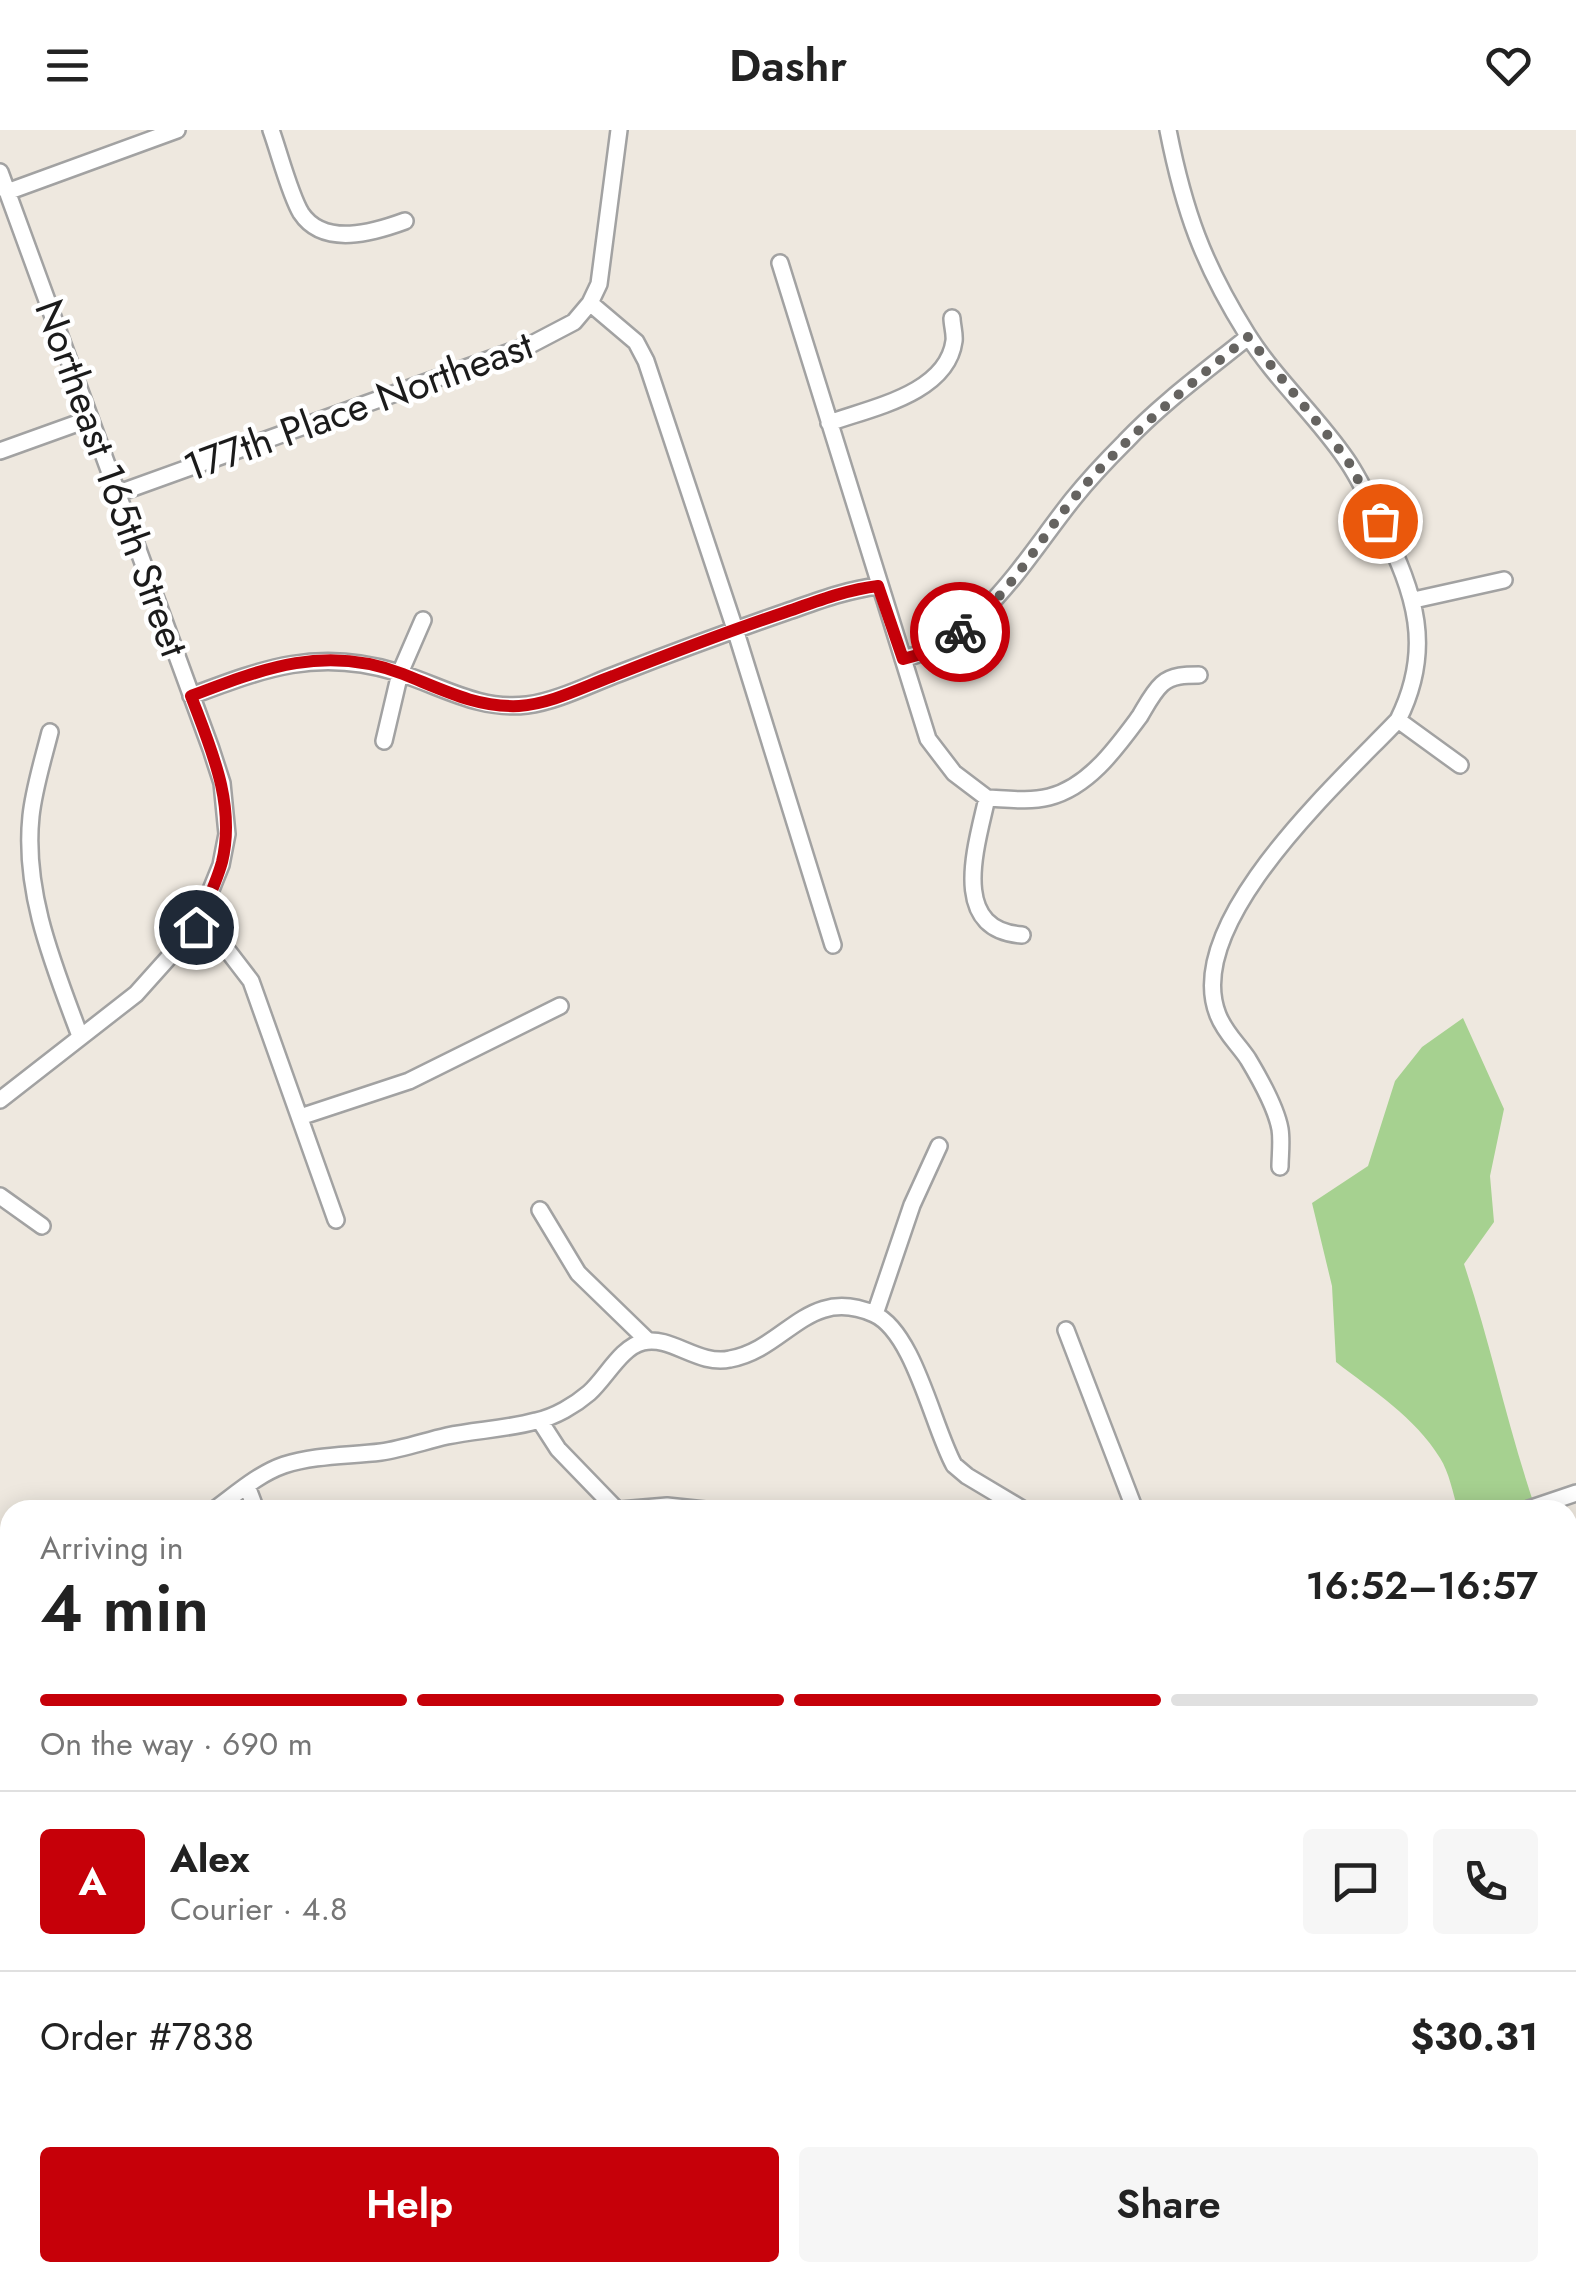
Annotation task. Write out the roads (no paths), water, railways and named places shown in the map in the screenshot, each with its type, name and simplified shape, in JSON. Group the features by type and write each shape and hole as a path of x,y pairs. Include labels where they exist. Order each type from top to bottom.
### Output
{"street":[{"path":"7,192 177,130"},
{"path":"271,130 302,213 314,224 346,234 374,232 405,220"},
{"path":"619,130 599,287 590,303 636,342 646,361 735,629 832,945"},
{"path":"1168,130 1204,260 1248,337 1347,459 1414,600 1418,659 1412,693 1398,720 1264,865 1241,900 1212,970 1212,996 1228,1036 1246,1057 1280,1129 1280,1168"},
{"name":"Northeast 165th Street","path":"0,172 222,783 227,834 221,865 196,927 136,994 0,1100"},
{"path":"780,263 928,739 954,773 988,798 1051,797 1095,770 1126,736 1162,683 1182,675 1199,675"},
{"name":"177th Place Northeast","path":"116,494 532,344 574,322 590,303"},
{"path":"829,423 926,385 947,359 954,342 952,318"},
{"path":"903,659 936,650 970,625 1076,496 1149,417 1248,337"},
{"path":"0,451 89,418"},
{"path":"1414,600 1504,580"},
{"path":"191,696 261,669 302,661 356,661 490,705 532,704 852,589 878,586"},
{"path":"384,741 400,673 423,620"},
{"path":"1398,720 1460,766"},
{"path":"50,732 31,817 30,863 50,952 80,1036"},
{"path":"988,798 972,866 972,890 990,925 1003,934 1022,936"},
{"path":"196,927 228,951 252,981 336,1220"},
{"path":"300,1118 410,1081 560,1006"},
{"path":"875,1314 912,1205 938,1146"},
{"path":"0,1196 42,1226"},
{"path":"540,1210 578,1272 647,1340"},
{"path":"228,1500 283,1466 314,1457 382,1452 540,1421 576,1403 634,1345 647,1340 710,1360 728,1360 745,1355 805,1316 826,1307 844,1306 875,1314 898,1334 954,1465 1007,1500"},
{"path":"1066,1330 1131,1500"},
{"path":"540,1421 558,1449 609,1500"},
{"path":"247,1486 252,1500"}]}
